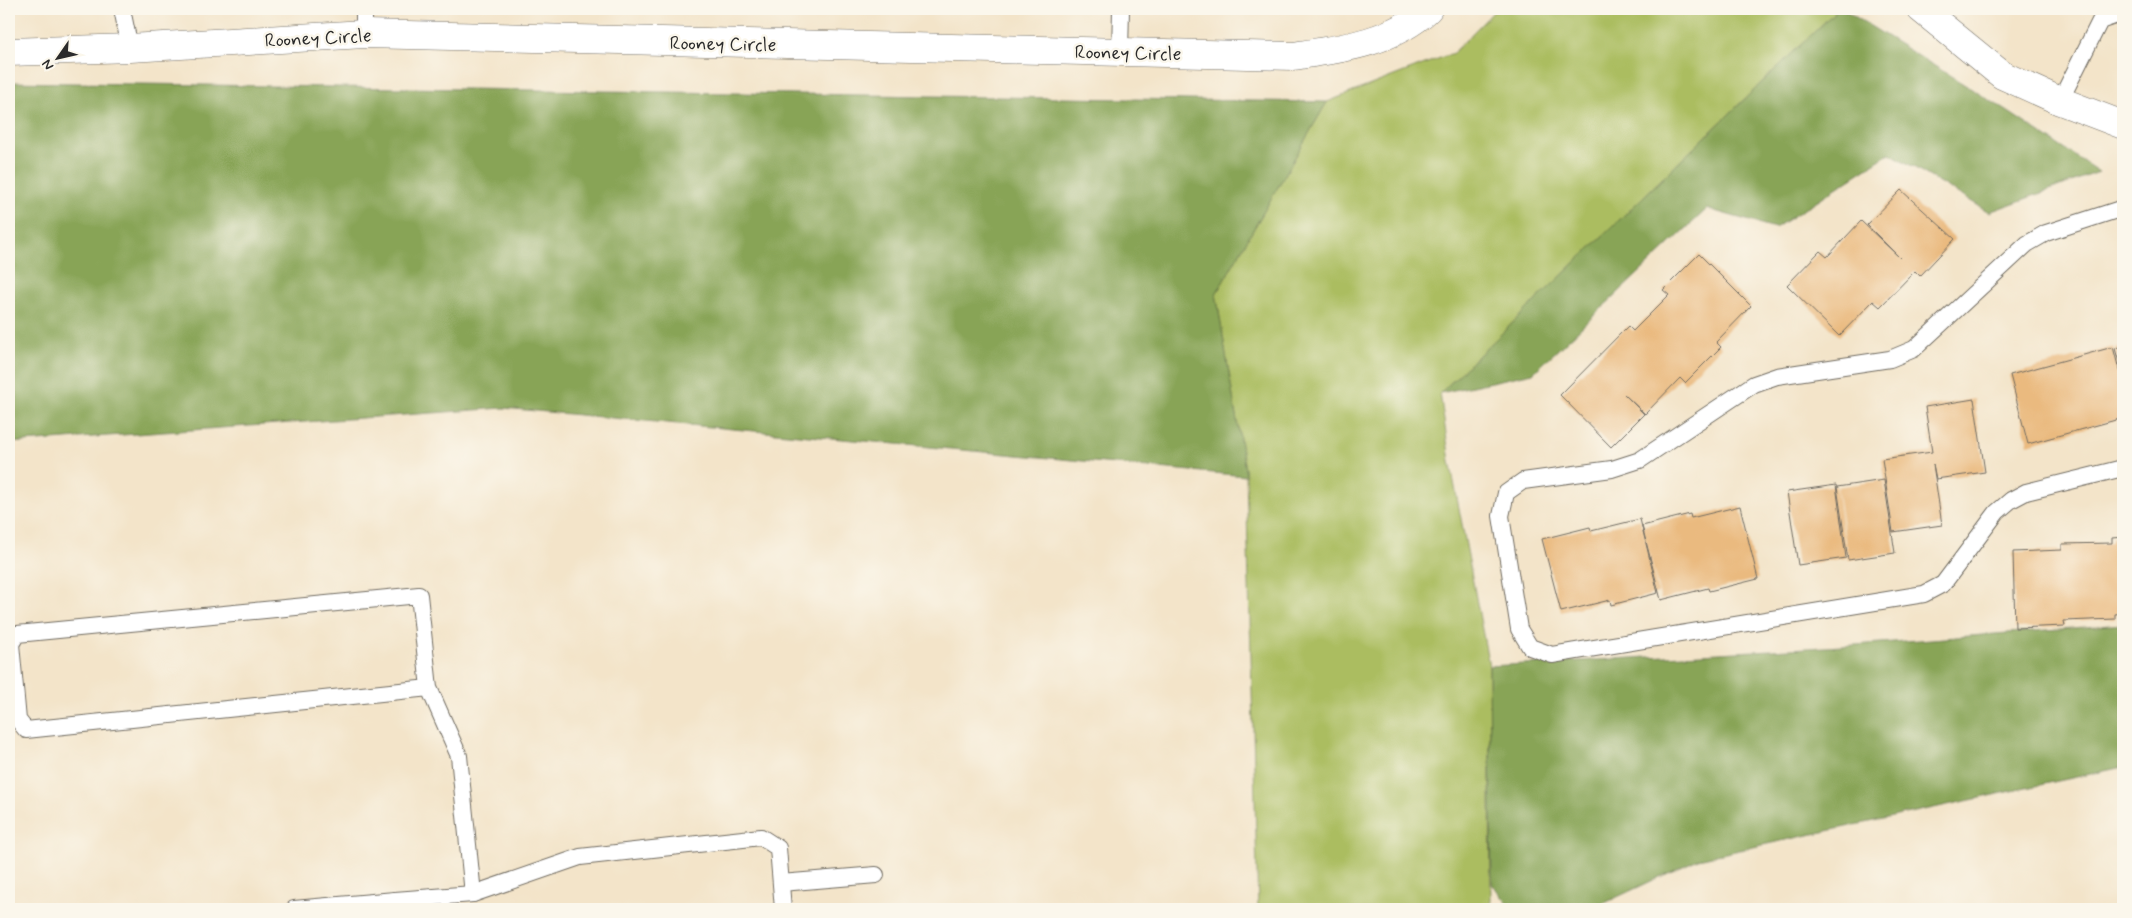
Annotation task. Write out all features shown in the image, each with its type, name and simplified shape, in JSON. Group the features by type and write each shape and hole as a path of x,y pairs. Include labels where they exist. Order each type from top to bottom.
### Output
{"street":[{"name":"Rooney Circle","path":"9,52 130,48 364,21 1120,52 1294,56 1347,48 1386,35 1428,9"},
{"path":"1936,13 2002,75 2060,101 2123,125"}],"lane":[{"path":"122,9 130,48"},
{"path":"1120,52 1121,9"},
{"path":"2060,101 2100,21 2123,12"},
{"path":"2123,208 2046,233 2027,244 1914,349 1890,359 1777,376 1754,384 1640,460 1612,469 1523,481 1506,493 1500,516 1518,629 1530,647 1552,655 1924,594 1943,584 1997,512 2011,500 2026,492 2123,468"},
{"path":"429,688 26,730 18,720 11,644 17,634 419,595 429,688 459,756 473,894"},
{"path":"295,909 395,905 473,894 580,857 761,837 778,848 783,909"},
{"path":"781,883 876,875"}],"green space":[{"path":"1496,9 1838,9 1440,393 1450,461 1489,666 1491,909 1258,909 1246,476 1216,294 1327,102 1453,53"},
{"path":"1838,9 1843,9 2007,111 2099,172 1989,212 1890,153 1775,228 1707,209 1533,373 1440,393"},
{"path":"9,82 1327,102 1216,294 1246,476 503,408 9,443"},
{"path":"2123,624 2123,767 1698,859 1592,909 1512,909 1492,884 1489,666 1842,646"}],"building":[{"path":"1901,190 1955,239 1920,276 1915,271 1880,307 1873,301 1839,336 1787,285 1820,251 1827,257 1861,221 1900,258 1867,225"},
{"path":"1699,254 1751,306 1716,342 1721,347 1685,383 1680,378 1645,414 1624,394 1644,414 1611,447 1560,395 1628,326 1633,331 1669,295 1663,290"},
{"path":"2123,346 2123,378 2115,348"},
{"path":"2113,347 2123,385 2123,418 2028,444 2010,375"},
{"path":"1974,399 1985,472 1936,479 1933,464 1942,525 1893,532 1882,459 1932,452 1925,407"},
{"path":"1884,480 1895,553 1848,560 1837,487"},
{"path":"1836,485 1846,558 1798,565 1787,492"},
{"path":"1740,506 1758,579 1709,591 1708,588 1661,600 1642,526 1690,514 1691,518"},
{"path":"1640,519 1658,593 1611,605 1610,600 1561,612 1542,539 1590,527 1591,531"},
{"path":"2123,537 2123,613 2115,614 2115,619 2064,621 2065,626 2015,628 2013,552 2062,550 2062,544 2112,543 2112,538"}]}
